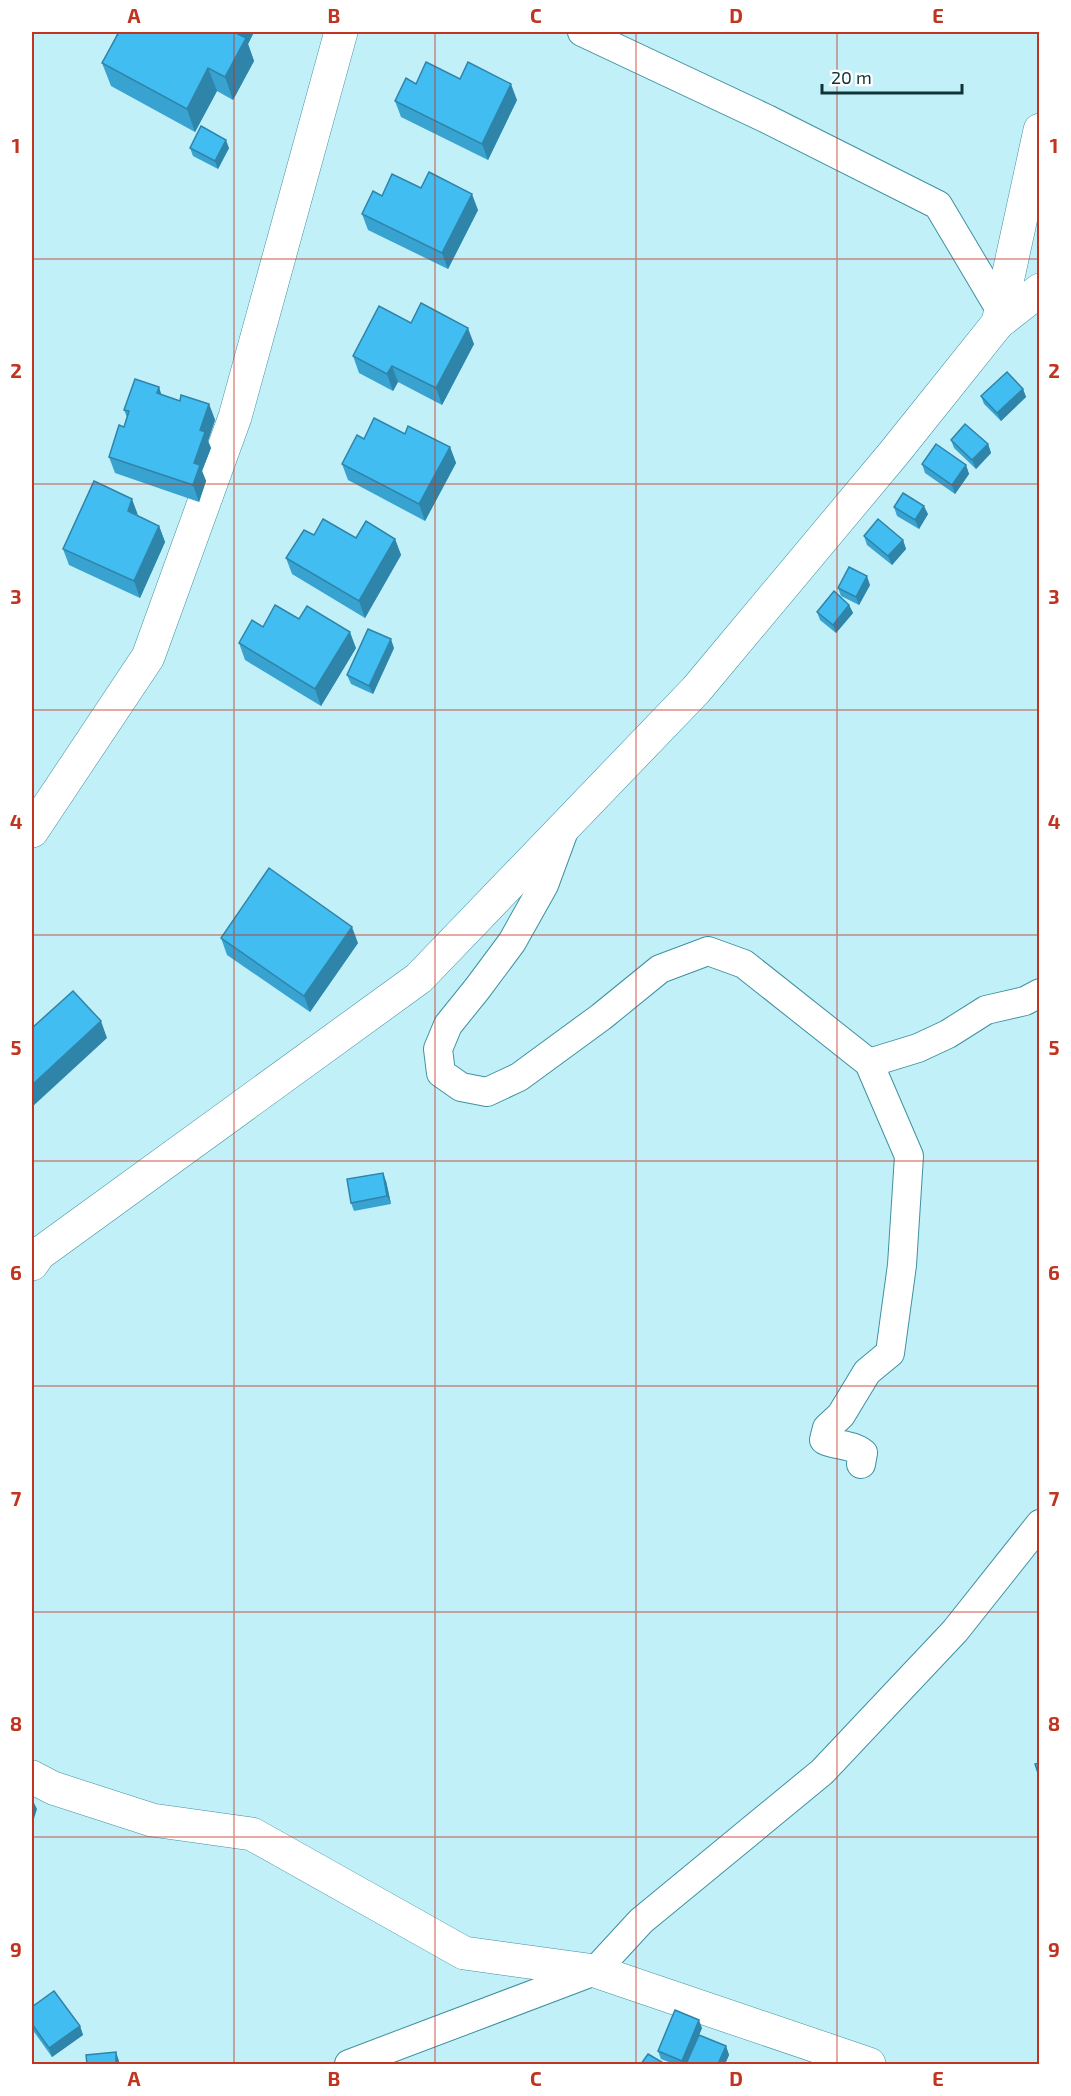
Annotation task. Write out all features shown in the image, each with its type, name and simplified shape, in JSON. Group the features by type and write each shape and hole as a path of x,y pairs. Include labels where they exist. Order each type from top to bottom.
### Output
{"street":[{"path":"32,831 148,657 235,417 341,32"},
{"path":"1000,317 1040,130"},
{"path":"32,1264 39,1254 419,978 696,690 894,453 1000,317 1040,290"},
{"path":"32,1777 54,1788 152,1820 252,1834 464,1953 595,1971 848,2061"}],"lane":[{"path":"582,32 767,119 938,205 1000,317"},
{"path":"566,826 544,885 512,942 477,990 448,1024 438,1049 441,1074 461,1087 487,1092 519,1077 601,1017 660,969 708,951 744,964 868,1063 909,1156 902,1265 890,1353 867,1372 841,1415 827,1428 824,1440 835,1445 857,1448 863,1453 861,1464"},
{"path":"868,1063 918,1048 948,1034 986,1010 1025,1001 1040,993"},
{"path":"349,2064 595,1971 641,1921 822,1772 955,1631 1040,1524"}],"building":[{"path":"119,32 234,32 246,38 225,77 208,68 187,109 102,63"},
{"path":"426,62 460,79 468,62 511,84 482,144 395,101 406,78 416,84"},
{"path":"201,126 226,140 215,161 190,148"},
{"path":"429,172 472,194 442,253 362,214 373,191 382,196 392,174 421,188"},
{"path":"421,303 468,328 436,388 392,366 387,374 353,356 379,306 411,323"},
{"path":"1007,372 1023,389 997,413 981,396"},
{"path":"135,379 159,387 157,393 180,401 181,395 209,404 200,430 205,432 194,463 200,465 193,485 109,457 119,425 124,427 129,411 124,410"},
{"path":"374,418 405,434 408,426 450,447 419,504 342,464 357,435 364,439"},
{"path":"965,424 988,444 972,460 951,440"},
{"path":"936,444 966,465 952,485 922,464"},
{"path":"94,481 132,499 128,511 159,526 134,581 63,549"},
{"path":"903,493 924,506 915,520 894,507"},
{"path":"323,519 356,538 366,521 395,539 359,601 286,558 304,530 314,535"},
{"path":"878,519 903,540 888,556 864,536"},
{"path":"849,567 867,576 856,597 838,588"},
{"path":"834,591 849,605 833,625 817,612"},
{"path":"275,605 299,619 307,606 350,632 315,689 239,643 252,620 263,627"},
{"path":"368,629 391,639 369,686 347,675"},
{"path":"269,868 352,927 304,996 221,938"},
{"path":"73,991 101,1021 32,1085 32,1028"},
{"path":"383,1173 387,1196 351,1203 347,1179"},
{"path":"1040,1763 1040,1779 1035,1764"},
{"path":"54,1991 80,2026 49,2048 32,2024 32,2007"},
{"path":"675,2010 699,2020 682,2061 658,2051"},
{"path":"699,2035 726,2046 718,2064 686,2064"},
{"path":"116,2052 116,2064 87,2064 86,2055"},
{"path":"648,2054 665,2064 641,2064"}]}
